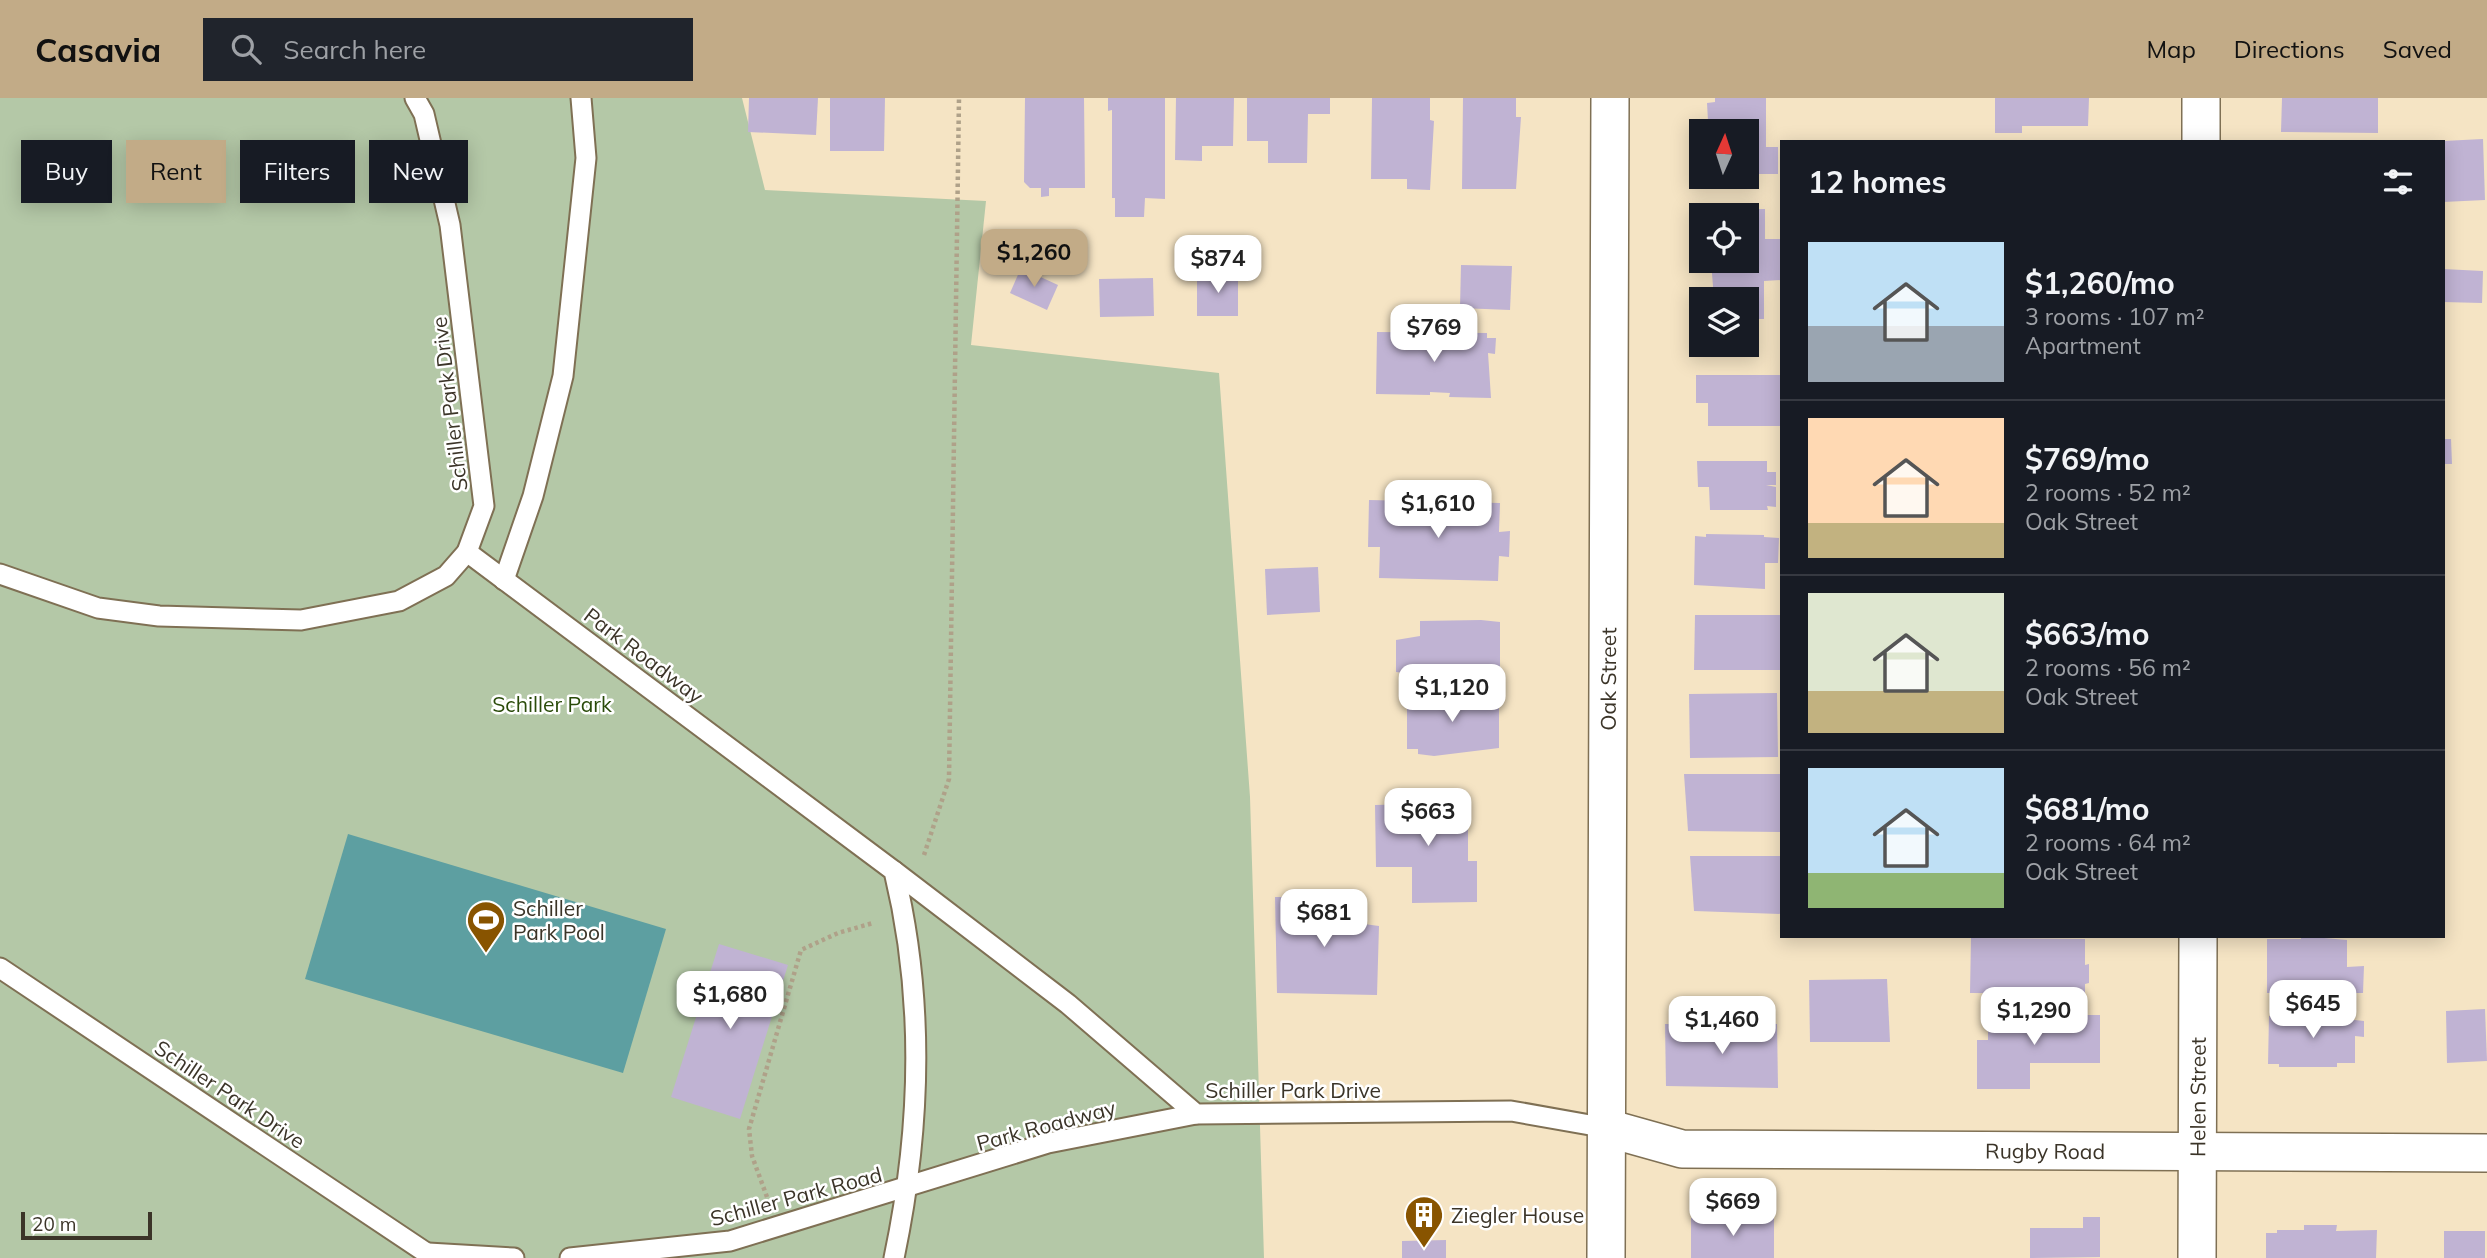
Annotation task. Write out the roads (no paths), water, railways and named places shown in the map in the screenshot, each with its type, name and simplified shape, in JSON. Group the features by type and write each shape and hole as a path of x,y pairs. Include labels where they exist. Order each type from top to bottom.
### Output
{"street":[{"name":"Oak Street","path":"1606,1258 1610,98"},
{"path":"2201,98 2201,140"},
{"name":"Helen Street","path":"2197,1258 2198,938"},
{"name":"Rugby Road","path":"1607,1128 1682,1149 2487,1153"}],"lane":[{"name":"Schiller Park Drive","path":"0,574 98,608 159,616 301,620 399,601 446,576 467,552 484,506 483,494 450,225 424,114 415,98"},
{"path":"467,552 504,580 533,496 563,376 586,158 581,98"},
{"name":"Park Roadway","path":"504,580 894,871"},
{"name":"Schiller Park Drive","path":"894,871 1068,1004 1196,1114 1511,1111 1607,1128"},
{"path":"894,871 909,933 917,1096 909,1188 894,1258"},
{"name":"Schiller Park Drive","path":"0,968 431,1256"},
{"name":"Park Roadway","path":"909,1188 1048,1143 1196,1114"},
{"name":"Schiller Park Road","path":"570,1258 730,1241 909,1188"},
{"path":"431,1256 514,1258"}],"water":[{"name":"Schiller Park Pool","path":"348,834 666,929 623,1073 305,979"}],"place":[{"name":"Schiller Park Pool","path":"486,954"},
{"name":"Ziegler House","path":"1424,1249"}],"park label":[{"name":"Schiller Park","path":"552,704"}]}
